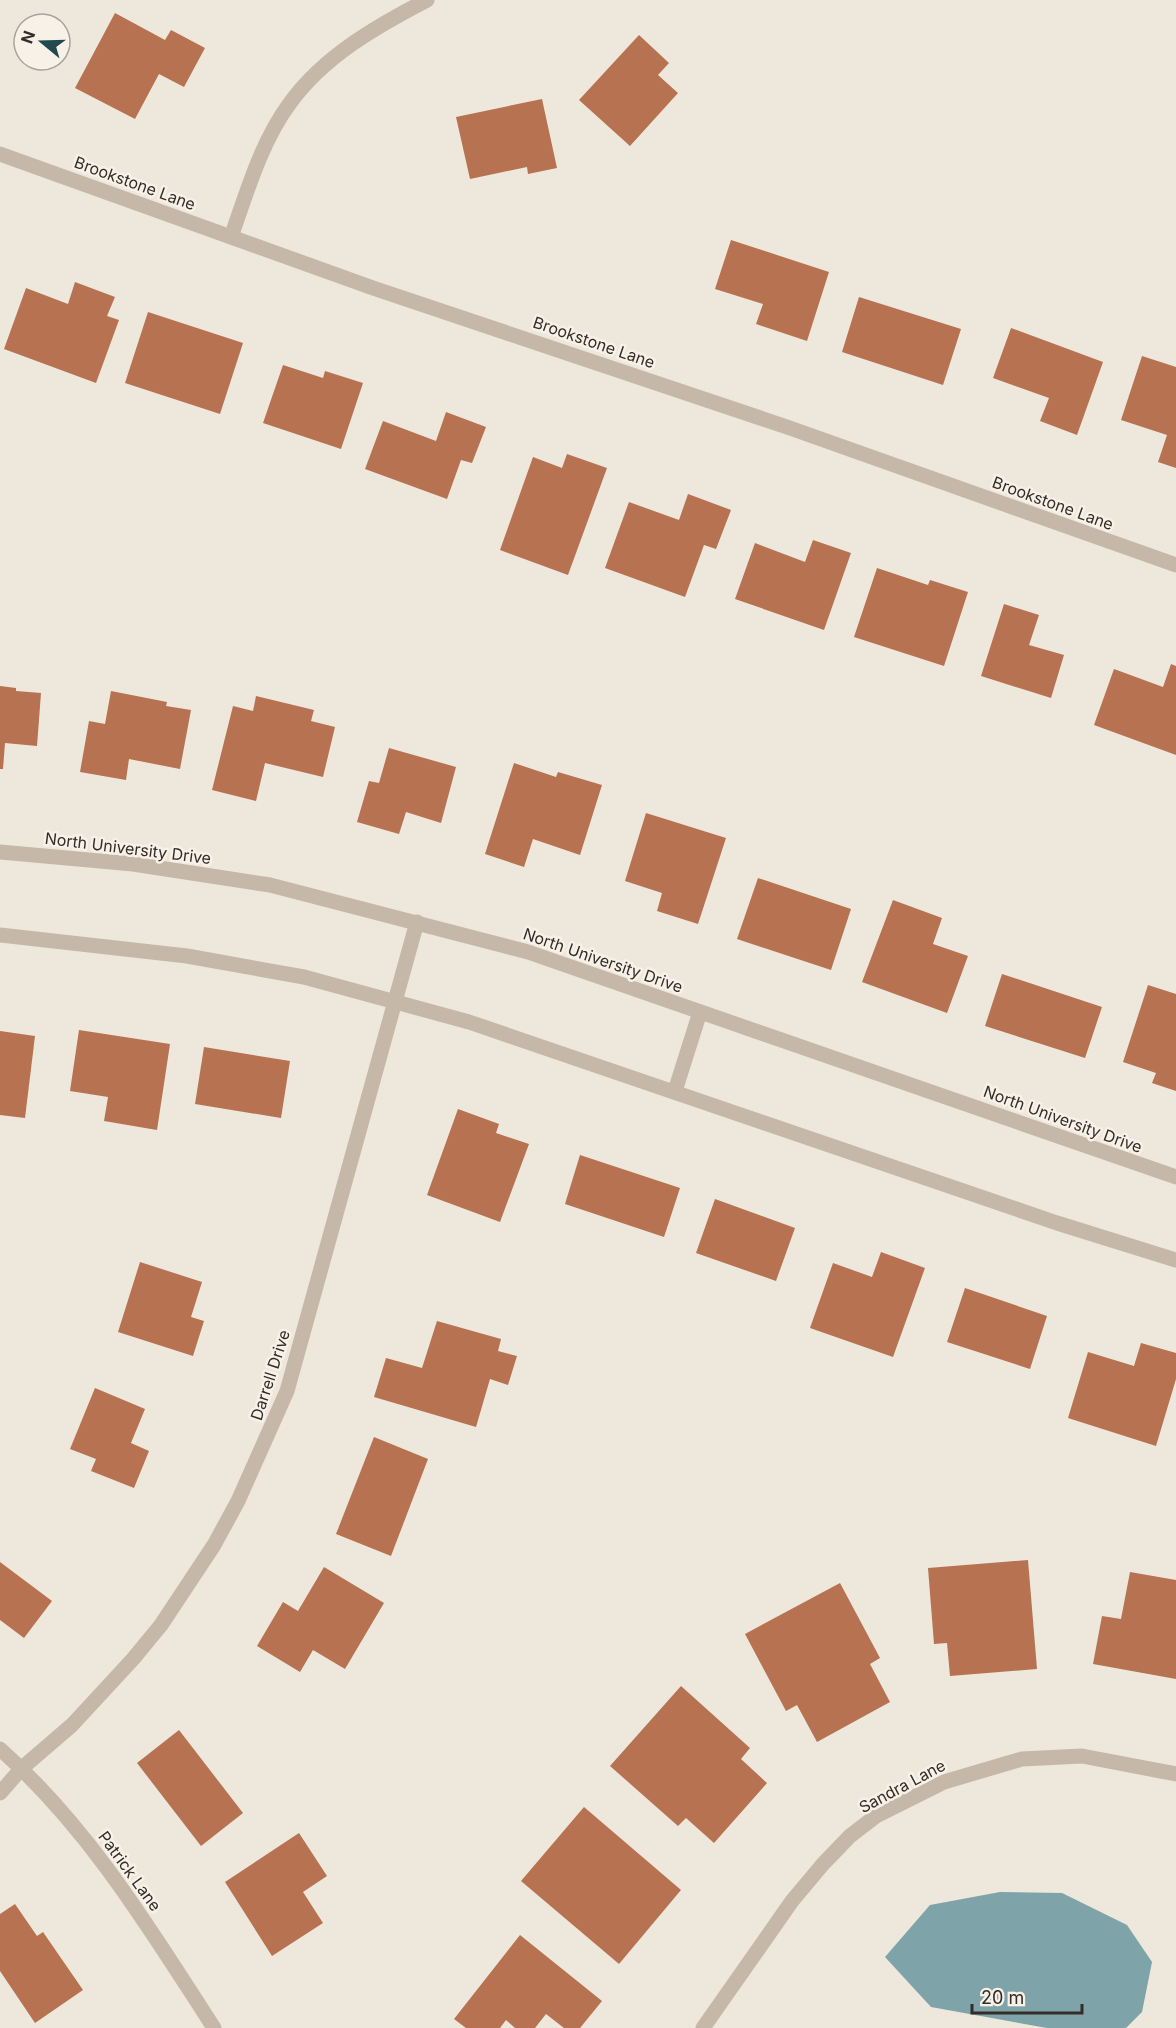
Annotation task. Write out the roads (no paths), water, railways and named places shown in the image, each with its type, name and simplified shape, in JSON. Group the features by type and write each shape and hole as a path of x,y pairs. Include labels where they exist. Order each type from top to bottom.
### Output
{"street":[{"path":"231,237 271,134 290,102 323,68 372,29 428,0"},
{"name":"Brookstone Lane","path":"0,154 372,288 787,427 1176,565"},
{"name":"North University Drive","path":"0,852 133,864 270,885 528,952 1176,1177"},
{"name":"Darrell Drive","path":"0,1793 22,1768 72,1725 133,1659 160,1625 214,1545 238,1501 287,1391 417,922"},
{"path":"0,935 187,956 304,977 469,1022 1058,1223 1176,1260"},
{"path":"675,1091 700,1012"},
{"name":"Patrick Lane","path":"0,1749 22,1768 93,1847 124,1889 214,2028"},
{"name":"Sandra Lane","path":"703,2028 815,1873 850,1836 876,1816 944,1782 1022,1759 1082,1756 1176,1774"}],"water":[{"path":"1000,1892 1062,1893 1127,1925 1152,1962 1142,2012 1126,2028 1047,2028 931,2007 885,1957 930,1905"}]}
